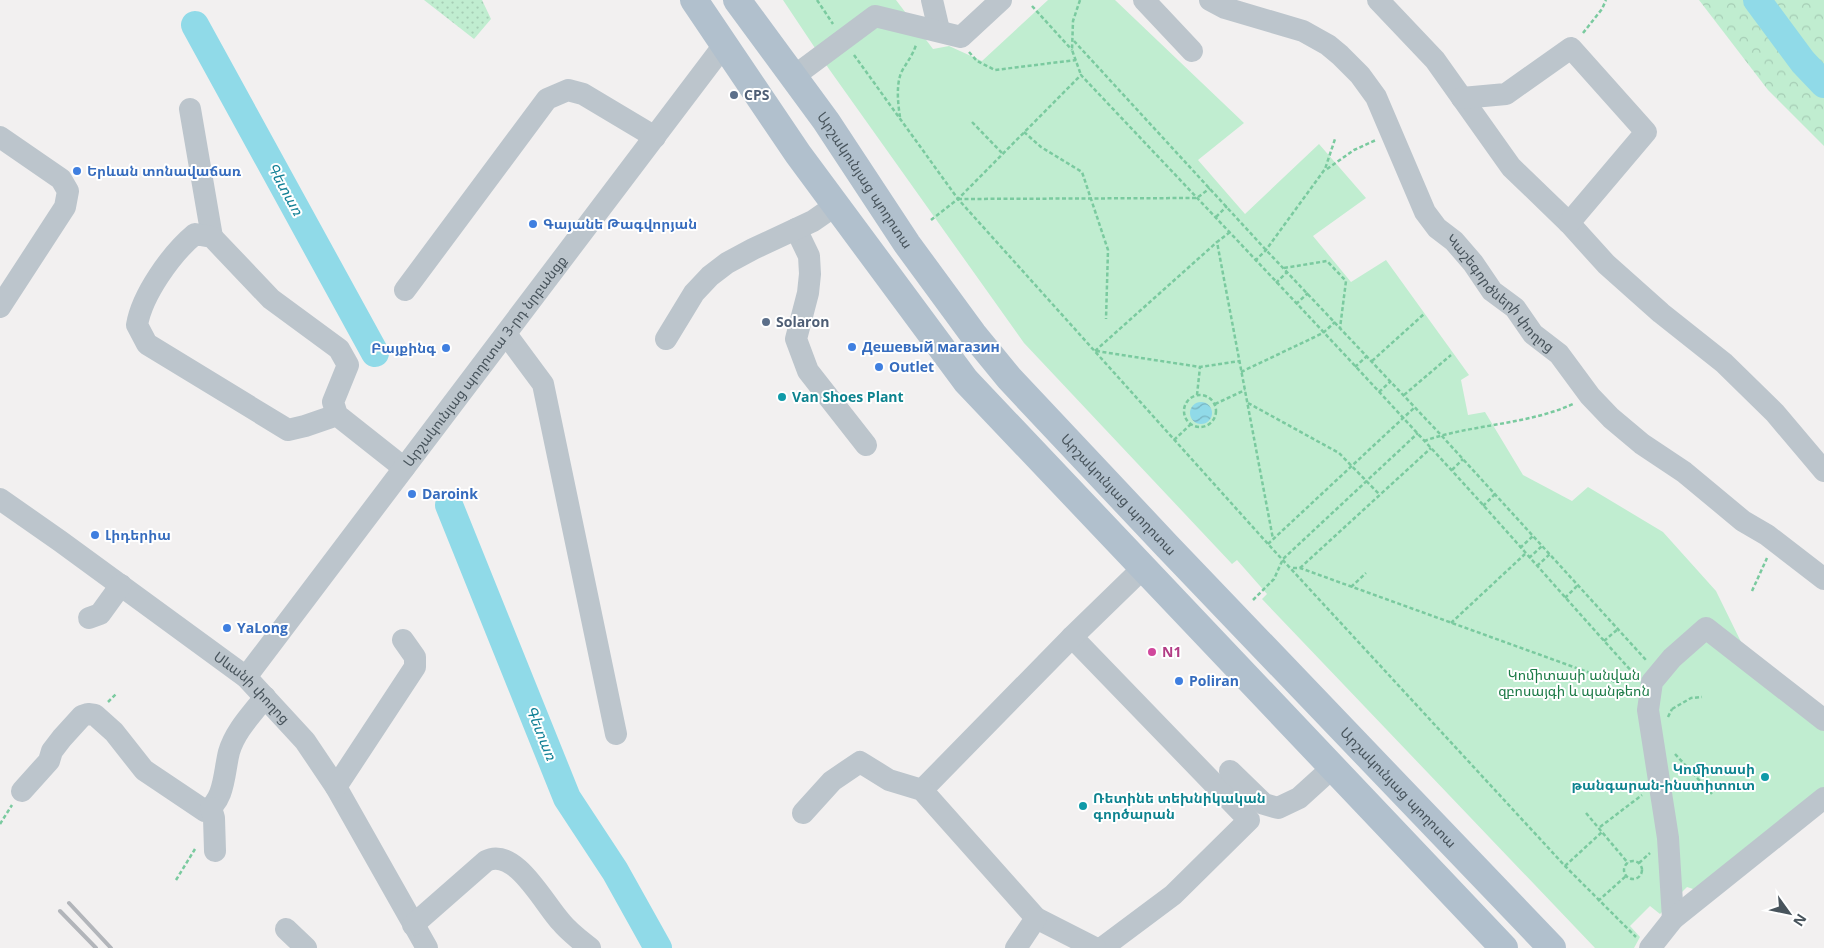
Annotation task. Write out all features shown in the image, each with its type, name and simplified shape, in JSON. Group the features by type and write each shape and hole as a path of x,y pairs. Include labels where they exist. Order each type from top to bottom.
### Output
{"main road":[{"path":"694,0 798,154 966,381 1142,569 1504,948"},
{"name":"Արշակունյաց պողոտա","path":"737,0 829,126 907,244 973,334 1009,378 1166,546 1552,948"}],"street":[{"path":"930,28 932,0"},
{"path":"793,77 875,16 961,36 1001,0"},
{"path":"1144,0 1192,51"},
{"name":"Կաշեգործների փողոց","path":"1210,0 1225,8 1254,18 1292,27 1316,37 1340,54 1369,86 1384,114 1426,212 1437,228 1454,241 1473,263 1492,291 1515,308 1533,334 1558,354 1590,396 1611,418 1642,444 1684,472 1743,521 1775,540 1824,579"},
{"path":"1378,0 1436,60 1512,167 1569,223 1606,264 1662,313 1724,363 1776,413 1824,471"},
{"name":"Արշակունյաց պողոտա 3-րդ նրբանցք","path":"246,677 724,45"},
{"path":"1462,98 1506,94 1571,48 1646,132 1569,223"},
{"path":"404,290 547,99 568,90 583,94 655,136"},
{"path":"190,109 212,237 271,299 339,349 348,366 333,402 337,415 404,468"},
{"path":"0,137 61,179 68,191 64,207 0,307"},
{"path":"666,339 694,293 710,276 727,263 813,221 836,206"},
{"path":"796,229 809,256 810,274 808,293 796,339 808,371 866,445"},
{"path":"212,237 195,234 166,265 139,311 137,325 147,344 288,430 337,415"},
{"path":"506,334 543,384 616,734"},
{"name":"Սևանի փողոց","path":"0,499 246,677 305,741 336,788 427,948"},
{"path":"922,790 1072,637 1142,569"},
{"path":"89,618 100,614 121,585"},
{"path":"1674,919 1668,838 1659,782 1657,716 1652,682 1672,658 1706,628 1824,720"},
{"path":"1072,637 1249,820 1173,895 1102,948"},
{"path":"336,788 415,667 415,657 402,640"},
{"path":"22,791 49,761 52,751 62,738 82,716 88,714 95,715 114,732 144,770 205,811 212,808 218,799 230,752 239,731 265,697"},
{"path":"803,813 832,781 860,762 889,780 922,790 1036,918 1095,948"},
{"path":"1230,771 1264,804 1278,808 1299,798 1332,768"},
{"path":"1646,945 1674,919 1824,798"},
{"path":"205,850 214,818 212,808"},
{"path":"413,924 486,861 492,858 501,859 518,866 561,922 590,948"},
{"path":"1016,948 1036,918"},
{"path":"286,929 306,948"}],"path":[{"path":"817,0 843,40 958,199 1268,544 1565,866 1598,901 1646,945"},
{"path":"1072,50 1074,41 1073,21 1080,0"},
{"path":"1571,48 1602,9 1606,0"},
{"path":"1032,6 1072,50 1081,75 1432,448 1635,675 1618,683 1300,568 1292,568"},
{"path":"900,118 898,99 900,74 930,28"},
{"path":"1074,41 1266,250 1441,435 1648,662"},
{"path":"967,50 977,61 996,70 1076,60"},
{"path":"931,220 958,199 1081,75"},
{"path":"972,122 1003,154"},
{"path":"1024,132 1041,146 1082,172 1108,250 1106,318"},
{"path":"1255,261 1266,250 1326,170 1354,150 1392,133"},
{"path":"1326,170 1336,139"},
{"path":"958,199 1197,198 1210,188"},
{"path":"1216,217 1227,206"},
{"path":"1095,351 1158,293 1230,232"},
{"path":"1218,242 1273,539"},
{"path":"1284,268 1327,261 1346,281 1340,328"},
{"path":"1276,283 1287,272"},
{"path":"1296,304 1308,293"},
{"path":"1372,361 1424,314"},
{"path":"1242,372 1323,332 1335,322"},
{"path":"1095,351 1200,367 1240,361"},
{"path":"1404,395 1451,355"},
{"path":"1355,367 1367,356"},
{"path":"1197,395 1200,367"},
{"path":"1379,392 1391,381"},
{"path":"1215,404 1245,390"},
{"path":"1197,395 1208,396 1215,404 1217,414 1211,424 1201,428 1190,424 1184,416 1188,400 1197,395"},
{"path":"1424,440 1556,412 1590,396"},
{"path":"1248,403 1340,453 1380,495"},
{"path":"1268,544 1415,407"},
{"path":"1174,440 1190,424"},
{"path":"1253,600 1274,579 1283,559 1418,433"},
{"path":"1300,568 1432,448"},
{"path":"1452,471 1463,459"},
{"path":"1483,506 1495,494"},
{"path":"1520,548 1533,536"},
{"path":"1752,591 1775,540"},
{"path":"1530,558 1542,546"},
{"path":"1451,623 1525,554"},
{"path":"1537,566 1550,554"},
{"path":"1351,587 1366,573"},
{"path":"1565,598 1578,585"},
{"path":"1604,641 1618,629"},
{"path":"1657,716 1692,698 1702,697"},
{"path":"1657,716 1665,707 1672,709"},
{"path":"1674,753 1712,794"},
{"path":"1600,827 1659,782"},
{"path":"1586,812 1628,863"},
{"path":"1565,866 1603,831"},
{"path":"176,880 205,850"},
{"path":"1638,862 1642,869 1642,873 1636,879 1626,876 1624,867 1628,863 1638,862"},
{"path":"1598,901 1626,876"}],"green space":[{"path":"424,0 482,0 491,19 474,39"},
{"name":"Կոմիտասի անվան զբոսայգի և պանթեոն","path":"783,0 896,0 933,49 949,46 982,61 1048,0 1115,0 1244,123 1198,160 1245,214 1319,144 1366,198 1313,236 1351,282 1386,260 1469,375 1461,380 1468,415 1485,412 1523,475 1572,501 1588,487 1663,532 1716,591 1745,650 1824,712 1824,789 1699,891 1687,887 1660,914 1650,906 1630,926 1640,937 1634,948 1595,948 1262,599 1267,594 1237,560 1232,564 1024,343 829,69"},
{"path":"1699,0 1824,0 1824,146 1768,90"}],"water":[{"path":"1201,402 1209,405 1212,413 1209,421 1201,424 1193,421 1190,413 1193,405"}],"waterway":[{"path":"1757,0 1803,62 1824,84"},
{"name":"Գետառ","path":"195,25 375,353"},
{"name":"Գետառ","path":"449,505 567,798 615,871 658,948"}],"railway":[{"path":"69,903 111,948"},
{"path":"60,911 96,948"}],"place":[{"name":"CPS","path":"734,95"},
{"name":"Երևան տոնավաճառ","path":"77,171"},
{"name":"Գայանե Թագվորյան","path":"533,224"},
{"name":"Solaron","path":"766,322"},
{"name":"Дешевый магазин","path":"852,347"},
{"name":"Բայքինգ","path":"446,348"},
{"name":"Outlet","path":"879,367"},
{"name":"Van Shoes Plant","path":"782,397"},
{"name":"Daroink","path":"412,494"},
{"name":"Լիդերիա","path":"95,535"},
{"name":"YaLong","path":"227,628"},
{"name":"N1","path":"1152,652"},
{"name":"Poliran","path":"1179,681"},
{"name":"Կոմիտասի թանգարան-ինստիտուտ","path":"1765,777"},
{"name":"Ռետինե տեխնիկական գործարան","path":"1083,806"}]}
